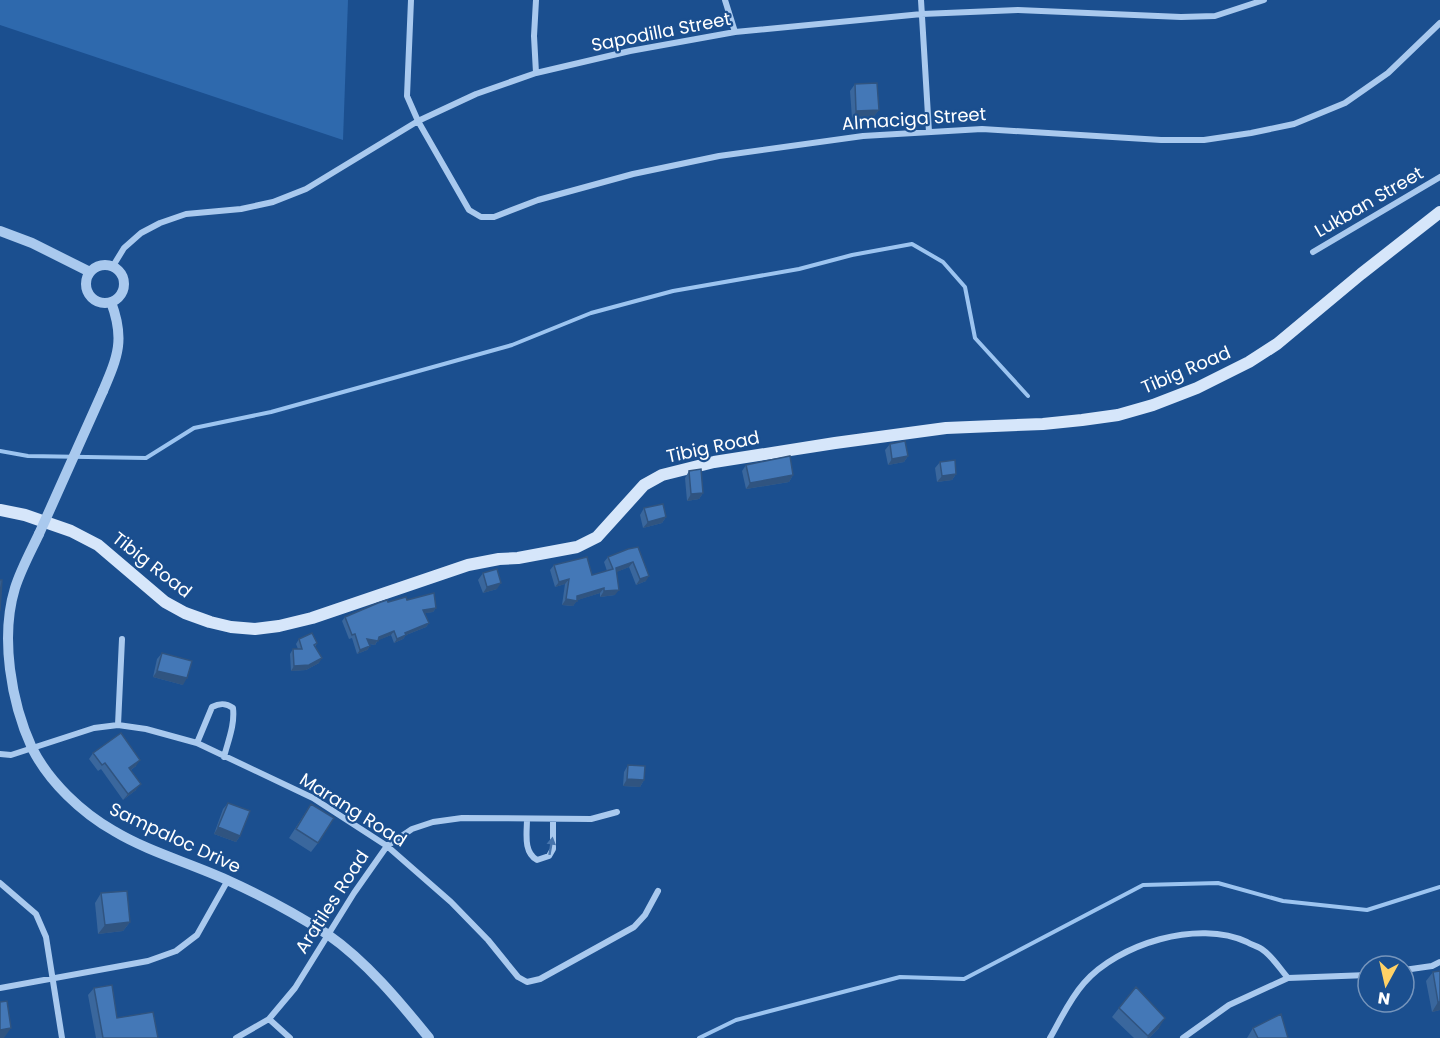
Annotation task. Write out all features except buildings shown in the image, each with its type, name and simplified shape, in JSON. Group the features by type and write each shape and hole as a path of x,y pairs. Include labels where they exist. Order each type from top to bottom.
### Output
{"main road":[{"name":"Tibig Road","path":"0,510 25,515 71,531 98,545 165,602 185,613 231,627 255,629 279,626 312,618 468,565 578,547 597,537 644,485 662,475 714,462 835,443 946,428 1082,420 1118,415 1153,405 1197,388 1249,362 1277,344 1440,212"}],"street":[{"name":"Almaciga Street","path":"411,0 408,96 418,120 469,210 481,217 494,217 538,200 633,174 719,156 863,136 982,129 1161,140 1204,140 1262,131 1294,124 1345,103 1388,74 1440,23"},
{"path":"536,0 534,36 536,73"},
{"path":"725,0 735,32"},
{"path":"921,0 929,132"},
{"name":"Sapodilla Street","path":"113,267 124,248 141,233 160,223 186,214 241,209 273,202 306,189 418,120 476,94 536,73 630,51 735,32 922,14 1018,10 1181,17 1215,16 1264,0"},
{"name":"Lukban Street","path":"1313,252 1440,177"},
{"path":"0,231 32,243 90,272"},
{"path":"100,265 113,267 122,275 124,288 117,299 111,302 99,302 89,295 86,284 90,272 100,265"},
{"name":"Sampaloc Drive","path":"111,302 118,322 119,336 113,367 15,588 8,629 9,665 22,719 33,749 63,790 88,814 106,826 143,845 228,880 328,935 378,978 429,1038"},
{"path":"118,725 122,639"},
{"path":"197,743 212,707 228,704 233,708 234,715 224,757"},
{"name":"Marang Road","path":"0,754 11,755 94,728 118,725 146,729 197,743 313,798 387,846 451,902 488,940 518,977 527,982 540,979 634,927 645,915 658,891"},
{"name":"Aratiles Road","path":"236,1038 269,1019 295,988 354,893 387,846 412,829 433,822 462,818 591,819 617,812"},
{"path":"527,819 528,849 531,856 537,860 543,860 549,856 553,849 554,819"},
{"path":"0,988 148,960 176,951 197,935 228,880"},
{"path":"0,883 36,914 46,937 62,1038"},
{"path":"1050,1038 1070,1001 1085,982 1110,961 1159,938 1197,932 1234,936 1263,950 1288,978"},
{"path":"1416,968 1432,966 1440,962"},
{"path":"1183,1038 1229,1005 1288,978 1356,975"},
{"path":"269,1019 290,1038"}],"shaded area":[{"path":"0,0 348,0 343,140 0,25"}],"waterway":[{"path":"0,451 28,456 146,458 194,428 271,412 512,345 591,313 673,291 799,269 852,255 912,244 943,262 965,287 975,338 1028,396"},
{"path":"699,1038 736,1020 900,977 964,979 1143,885 1218,883 1283,901 1367,910 1440,887"}]}
